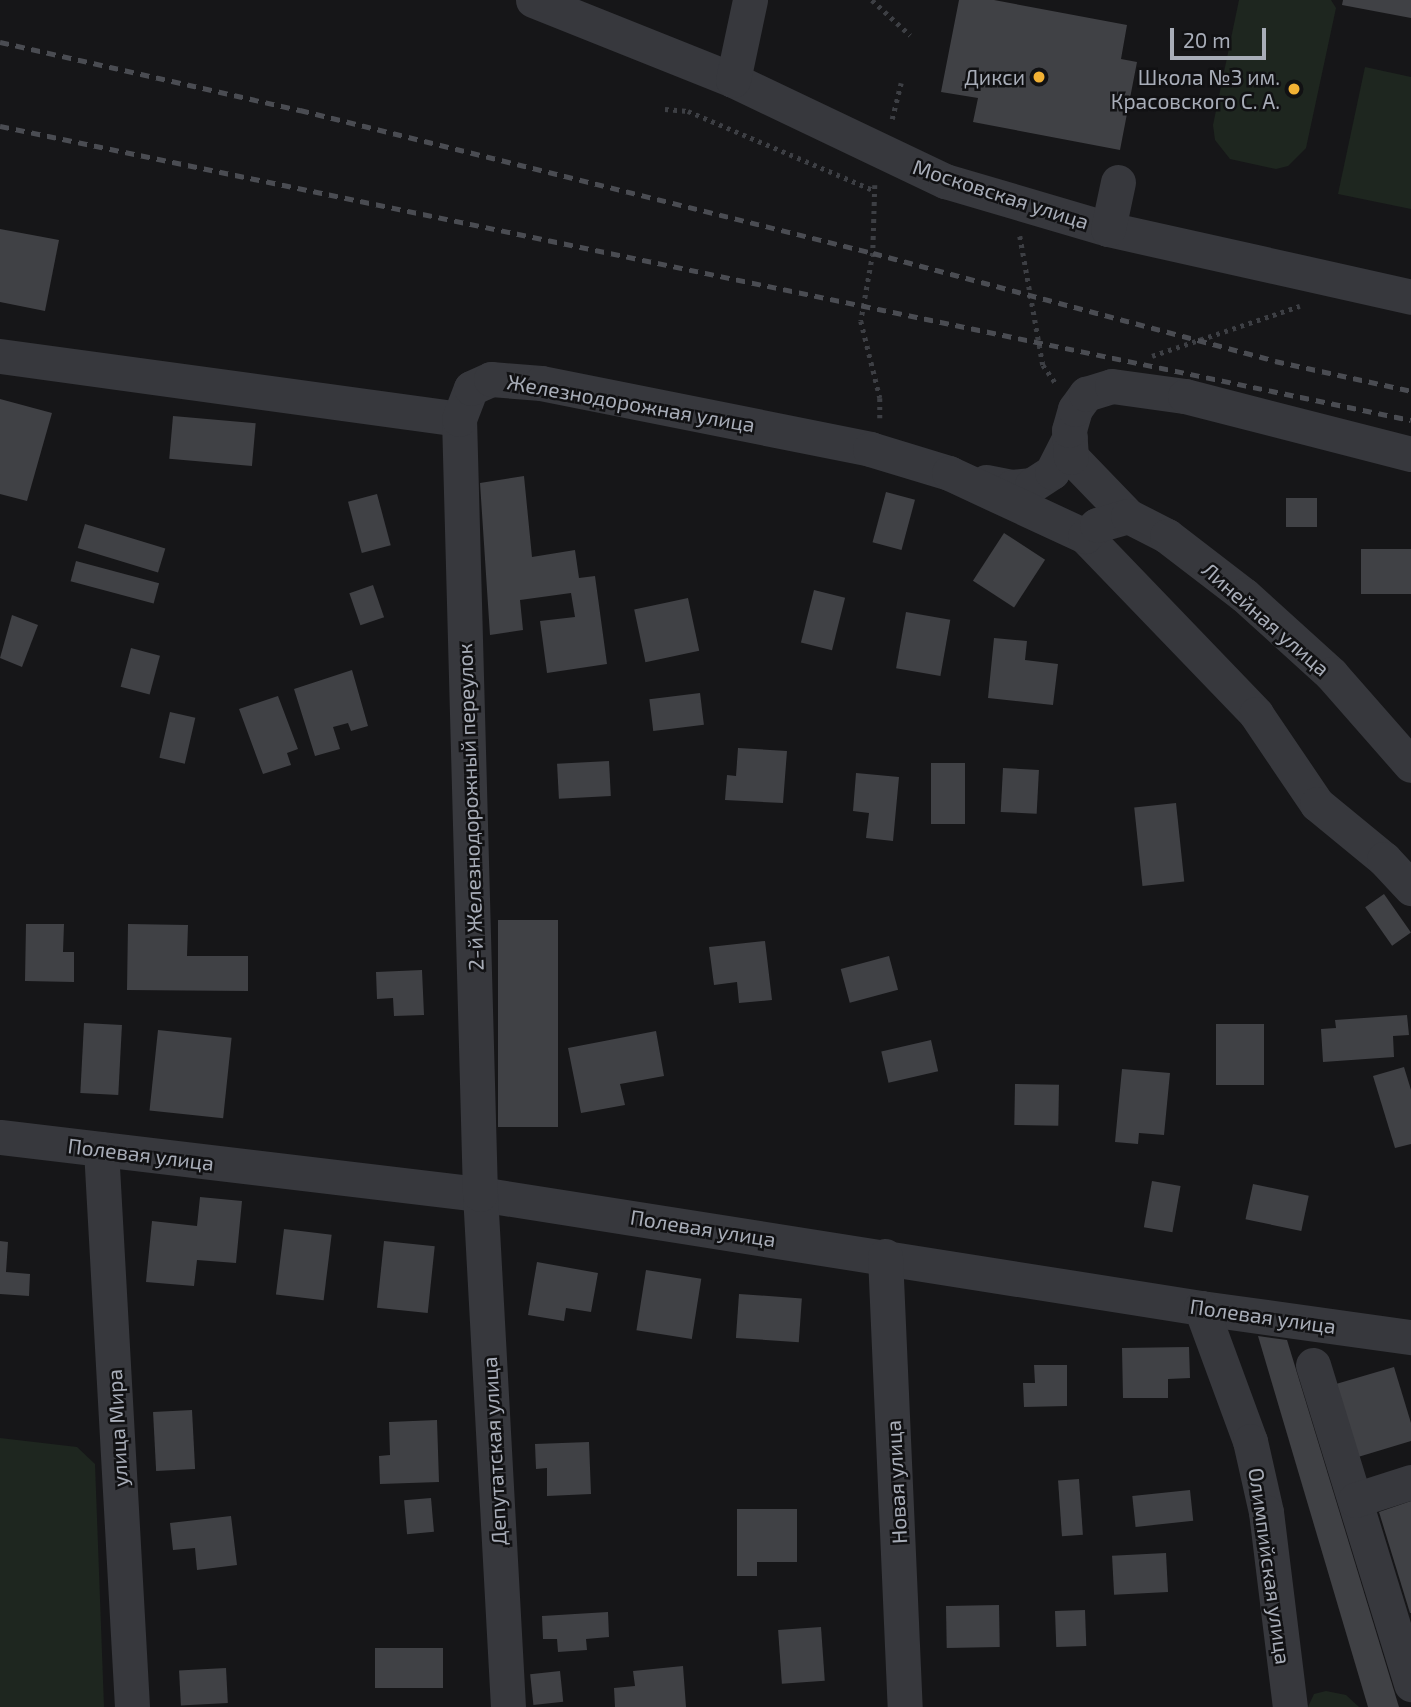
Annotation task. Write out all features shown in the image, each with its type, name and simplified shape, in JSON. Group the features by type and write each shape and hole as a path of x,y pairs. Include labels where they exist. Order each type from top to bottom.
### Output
{"street":[{"name":"Московская улица","path":"533,0 733,80 883,155 945,181 1108,229 1411,298"},
{"path":"733,80 750,0"},
{"path":"1108,229 1118,182"},
{"path":"0,356 459,419"},
{"name":"Железнодорожная улица","path":"459,419 471,388 491,379 541,383 870,449 1103,525"},
{"path":"949,473 1012,488 1032,485 1052,472 1086,394 1112,386 1185,396 1411,454"},
{"name":"2-й Железнодорожный переулок","path":"459,419 480,1194"},
{"path":"1072,423 1072,457 1084,475 1103,525 1256,714 1317,804 1384,859 1411,888"},
{"name":"Линейная улица","path":"1103,525 1167,536 1244,594 1331,674 1411,765"},
{"name":"Полевая улица","path":"0,1137 480,1194 1200,1308 1407,1337"},
{"name":"улица Мира","path":"101,1149 132,1707"},
{"name":"Депутатская улица","path":"480,1194 508,1707"},
{"name":"Новая улица","path":"885,1256 905,1707"},
{"name":"Олимпийская улица","path":"1200,1308 1255,1464 1266,1512 1290,1707"},
{"path":"1313,1365 1411,1684"},
{"path":"1355,1500 1411,1482"}],"path":[{"path":"872,0 910,35"},
{"path":"665,108 688,110 873,190"},
{"path":"870,449 880,398 861,321 873,253 873,190 883,155"},
{"path":"1030,205 1020,234 1042,365 1072,423"},
{"path":"1168,351 1264,319"}],"shaded area":[{"path":"1239,0 1331,0 1336,8 1306,148 1288,166 1276,169 1230,159 1215,140 1213,125"},
{"path":"1365,67 1411,77 1411,209 1338,194"},
{"path":"0,1438 77,1447 95,1464 104,1707 0,1707"},
{"path":"1326,1691 1346,1695 1359,1707 1308,1707 1314,1694"}],"building":[{"name":"Дикси","path":"959,0 994,0 1127,25 1121,59 1137,62 1120,150 973,122 978,98 941,92"},
{"path":"1343,0 1411,0 1411,18 1342,5"},
{"path":"0,229 59,240 45,311 0,302"},
{"path":"0,399 52,413 27,501 0,494"},
{"path":"173,416 256,423 252,466 169,459"},
{"path":"524,476 532,557 575,550 579,578 595,576 607,664 547,673 540,621 575,617 571,593 520,600 523,630 490,635 480,483"},
{"path":"886,492 915,500 902,550 873,542"},
{"path":"377,494 391,545 362,553 348,502"},
{"path":"1286,498 1317,498 1317,527 1286,527"},
{"path":"85,524 165,549 158,572 78,548"},
{"path":"1004,533 1045,560 1014,607 973,581"},
{"path":"1361,549 1411,549 1411,594 1361,594"},
{"path":"76,561 159,583 154,604 71,581"},
{"path":"373,585 384,617 360,625 349,593"},
{"path":"814,590 845,598 832,650 801,642"},
{"path":"688,598 699,651 645,662 634,609"},
{"path":"906,612 950,620 940,676 896,668"},
{"path":"12,615 38,625 22,667 0,658"},
{"path":"994,638 1027,641 1025,660 1058,664 1053,705 988,698"},
{"path":"131,648 160,656 150,694 121,687"},
{"path":"352,670 368,726 351,731 348,723 333,727 340,749 315,756 294,689"},
{"path":"700,693 704,725 653,731 649,699"},
{"path":"278,696 298,749 287,753 291,765 263,774 239,709"},
{"path":"170,712 195,718 185,764 159,758"},
{"path":"738,748 787,751 783,803 725,800 727,775 736,776"},
{"path":"609,761 611,796 559,799 557,764"},
{"path":"931,763 965,763 965,824 931,824"},
{"path":"1003,768 1039,770 1037,814 1001,812"},
{"path":"856,773 899,777 893,841 866,838 869,813 853,811"},
{"path":"1176,803 1184,882 1142,886 1134,807"},
{"path":"1384,894 1411,933 1392,946 1365,907"},
{"path":"498,920 558,920 558,1127 498,1127"},
{"path":"26,924 64,924 63,952 74,952 74,982 25,981"},
{"path":"128,924 188,925 187,956 248,956 248,991 127,990"},
{"path":"765,941 772,1000 739,1003 737,982 714,985 709,947"},
{"path":"889,956 898,990 850,1003 841,969"},
{"path":"422,970 424,1015 394,1016 393,998 377,999 376,972"},
{"path":"1407,1015 1409,1035 1393,1036 1394,1057 1323,1062 1321,1029 1336,1028 1335,1020"},
{"path":"84,1023 122,1025 118,1095 80,1093"},
{"path":"1216,1024 1264,1024 1264,1085 1216,1085"},
{"path":"158,1030 232,1038 223,1118 150,1111"},
{"path":"656,1031 664,1076 620,1084 625,1105 581,1113 568,1048"},
{"path":"931,1040 938,1071 889,1083 881,1051"},
{"path":"1404,1067 1411,1090 1411,1144 1395,1148 1373,1076"},
{"path":"1122,1069 1170,1073 1164,1135 1139,1133 1138,1144 1115,1142"},
{"path":"1015,1084 1059,1085 1058,1126 1014,1125"},
{"path":"1152,1181 1181,1186 1172,1232 1144,1227"},
{"path":"1253,1184 1309,1196 1301,1231 1246,1219"},
{"path":"200,1197 242,1201 236,1263 197,1260 194,1286 146,1282 152,1221 197,1226"},
{"path":"284,1229 332,1235 324,1300 276,1295"},
{"path":"0,1241 8,1242 6,1272 30,1274 29,1296 0,1294"},
{"path":"384,1241 435,1246 428,1313 377,1308"},
{"path":"537,1262 598,1273 591,1312 566,1308 564,1321 528,1315"},
{"path":"646,1270 701,1279 692,1339 636,1330"},
{"path":"739,1294 802,1298 799,1342 736,1338"},
{"path":"1258,1336 1287,1340 1399,1707 1368,1707"},
{"path":"1189,1347 1190,1378 1168,1379 1168,1398 1123,1398 1122,1348"},
{"path":"1034,1365 1067,1365 1067,1406 1024,1407 1023,1383 1035,1383"},
{"path":"1394,1367 1411,1423 1411,1441 1358,1457 1336,1384"},
{"path":"192,1410 195,1469 156,1471 153,1412"},
{"path":"437,1420 439,1482 380,1484 379,1456 390,1455 389,1422"},
{"path":"589,1442 591,1494 547,1496 547,1468 536,1469 535,1444"},
{"path":"1079,1479 1083,1535 1062,1536 1058,1480"},
{"path":"1190,1490 1193,1521 1136,1527 1132,1496"},
{"path":"431,1498 434,1532 407,1534 404,1500"},
{"path":"1411,1501 1411,1613 1410,1613 1379,1512"},
{"path":"737,1509 797,1509 797,1562 757,1562 757,1576 737,1576"},
{"path":"231,1516 237,1565 197,1570 195,1548 173,1550 170,1523"},
{"path":"1166,1553 1168,1592 1114,1595 1112,1556"},
{"path":"999,1605 1000,1647 947,1648 946,1606"},
{"path":"1085,1610 1086,1646 1056,1647 1055,1611"},
{"path":"608,1612 609,1637 586,1639 587,1650 558,1652 557,1639 543,1639 542,1616"},
{"path":"821,1627 825,1681 782,1684 778,1630"},
{"path":"375,1648 443,1648 443,1688 375,1688"},
{"path":"683,1666 686,1707 615,1707 614,1688 635,1686 633,1671"},
{"path":"226,1668 228,1703 181,1705 179,1670"},
{"path":"560,1671 563,1702 533,1705 530,1674"}],"railway":[{"path":"0,42 300,110 873,253 1275,361 1411,391"},
{"path":"0,126 1411,420"}],"place":[{"name":"Дикси","path":"1039,77"},
{"name":"Школа №3 им. Красовского С. А.","path":"1294,89"}]}
